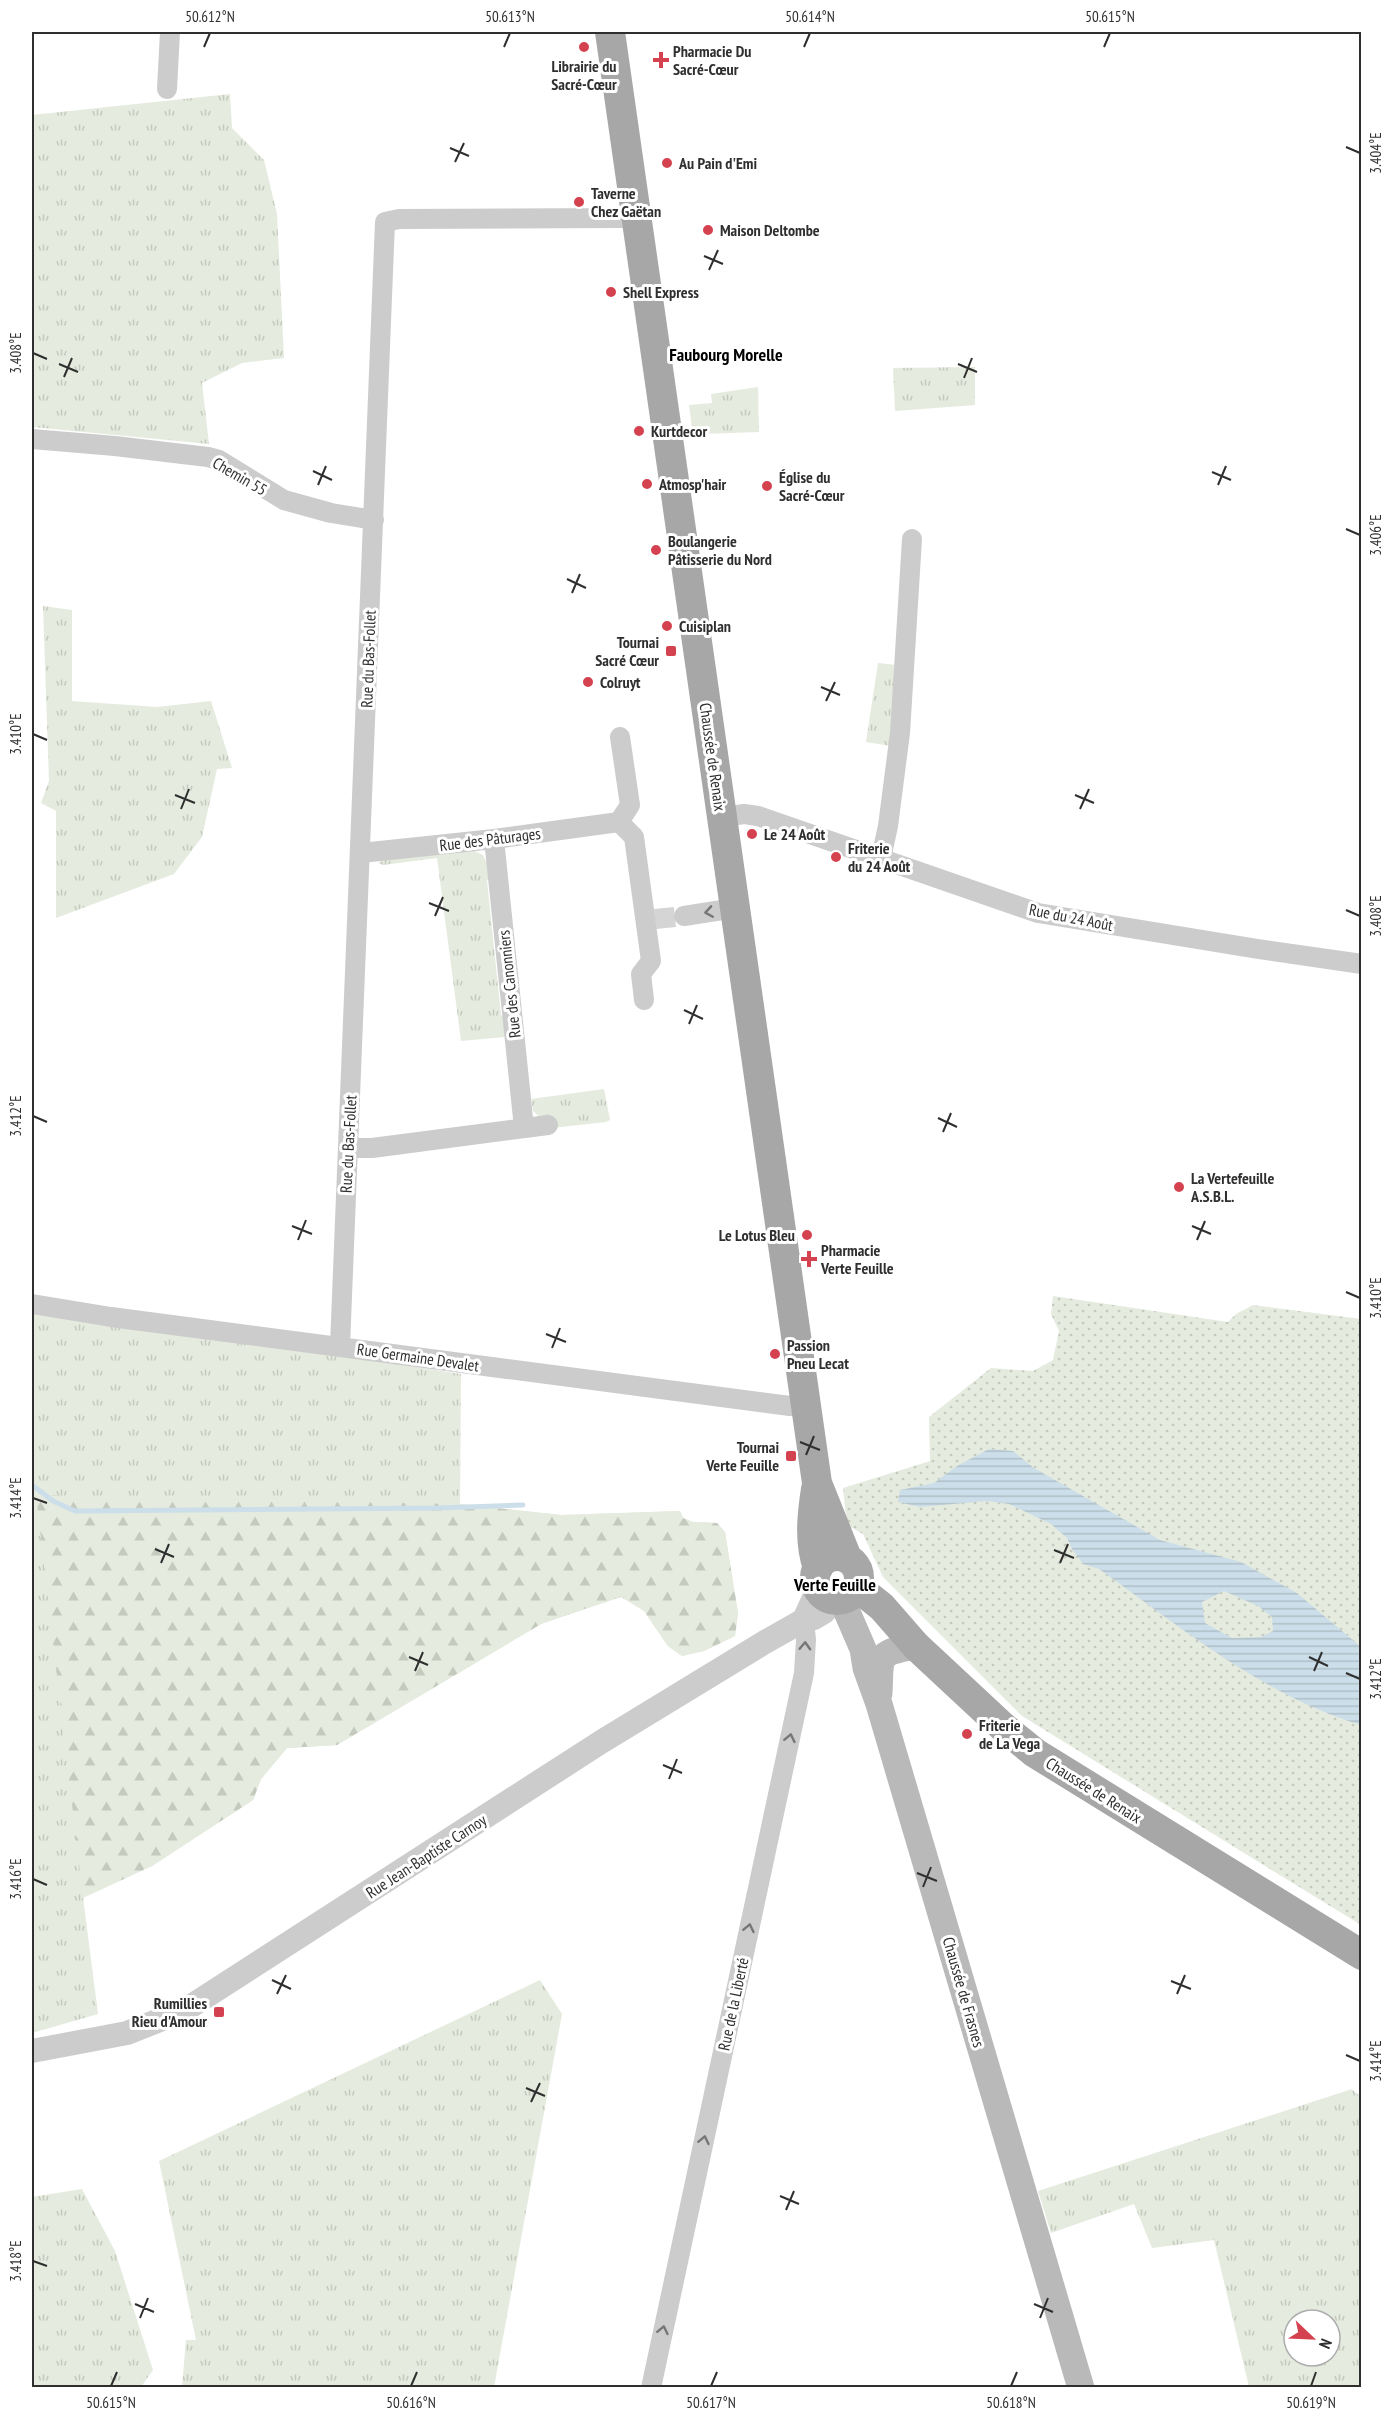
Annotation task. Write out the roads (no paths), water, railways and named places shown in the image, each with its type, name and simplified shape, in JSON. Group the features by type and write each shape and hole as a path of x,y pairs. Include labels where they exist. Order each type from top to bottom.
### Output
{"main road":[{"name":"Chaussée de Renaix","path":"610,32 817,1483 847,1558 858,1571 835,1588"},
{"name":"Chaussée de Renaix","path":"817,1483 813,1507 813,1552 835,1588 882,1607 916,1646 1003,1727 1035,1753 1362,1955"},
{"name":"Chaussée de Frasnes","path":"835,1588 863,1649 866,1668 878,1700 1081,2388"},
{"path":"878,1700 880,1661 892,1650 916,1646"}],"street":[{"path":"167,89 170,32"},
{"name":"Rue du Bas-Follet","path":"340,1346 385,222 399,219 621,218 636,215"},
{"name":"Chemin 55","path":"32,439 162,450 208,457 219,460 284,500 331,513 374,520"},
{"path":"881,858 888,826 900,733 912,538"},
{"path":"620,737 630,805 619,822 634,837 651,920 651,961 641,974 644,1000"},
{"name":"Rue du 24 Août","path":"722,817 744,814 758,816 1038,913 1258,949 1362,963"},
{"name":"Rue des Pâturages","path":"361,853 494,839 619,822"},
{"name":"Rue des Canonniers","path":"494,839 524,1128"},
{"path":"684,916 735,908"},
{"path":"348,1148 372,1148 548,1125"},
{"name":"Rue Germaine Devalet","path":"32,1304 111,1317 790,1406 805,1404"},
{"path":"804,1620 835,1588"},
{"name":"Rue Jean-Baptiste Carnoy","path":"32,2051 127,2033 185,2010 601,1742 804,1620"},
{"name":"Rue de la Liberté","path":"651,2388 804,1673 806,1640 804,1620"}],"water":[{"path":"989,1449 1013,1451 1034,1468 1160,1540 1241,1562 1297,1593 1361,1647 1361,1725 1290,1696 1224,1658 1099,1569 1083,1564 1067,1538 1051,1524 1009,1504 986,1501 920,1507 898,1502 900,1490 934,1483 957,1466","holes":["1224,1591 1258,1606 1272,1617 1273,1631 1261,1637 1232,1638 1205,1623 1202,1602"]}],"waterway":[{"path":"32,1485 53,1501 75,1511 437,1508 523,1505"}],"tunnel":[{"path":"655,919 684,916"}],"place":[{"name":"Librairie du Sacré-Cœur","path":"584,47"},
{"name":"Pharmacie Du Sacré-Cœur","path":"661,60"},
{"name":"Au Pain d'Emi","path":"667,163"},
{"name":"Taverne Chez Gaëtan","path":"579,202"},
{"name":"Maison Deltombe","path":"708,230"},
{"name":"Shell Express","path":"611,292"},
{"name":"Kurtdecor","path":"639,431"},
{"name":"Atmosp'hair","path":"647,484"},
{"name":"Église du Sacré-Cœur","path":"767,486"},
{"name":"Boulangerie Pâtisserie du Nord","path":"656,550"},
{"name":"Cuisiplan","path":"667,626"},
{"name":"Tournai Sacré Cœur","path":"671,651"},
{"name":"Colruyt","path":"588,682"},
{"name":"Le 24 Août","path":"752,834"},
{"name":"Friterie du 24 Août","path":"836,857"},
{"name":"La Vertefeuille A.S.B.L.","path":"1179,1187"},
{"name":"Le Lotus Bleu","path":"807,1235"},
{"name":"Pharmacie Verte Feuille","path":"809,1259"},
{"name":"Passion Pneu Lecat","path":"775,1354"},
{"name":"Tournai Verte Feuille","path":"791,1456"},
{"name":"Friterie de La Vega","path":"967,1734"},
{"name":"Rumillies Rieu d'Amour","path":"219,2012"}],"district":[{"name":"Faubourg Morelle","path":"726,354"},
{"name":"Verte Feuille","path":"835,1584"}]}
